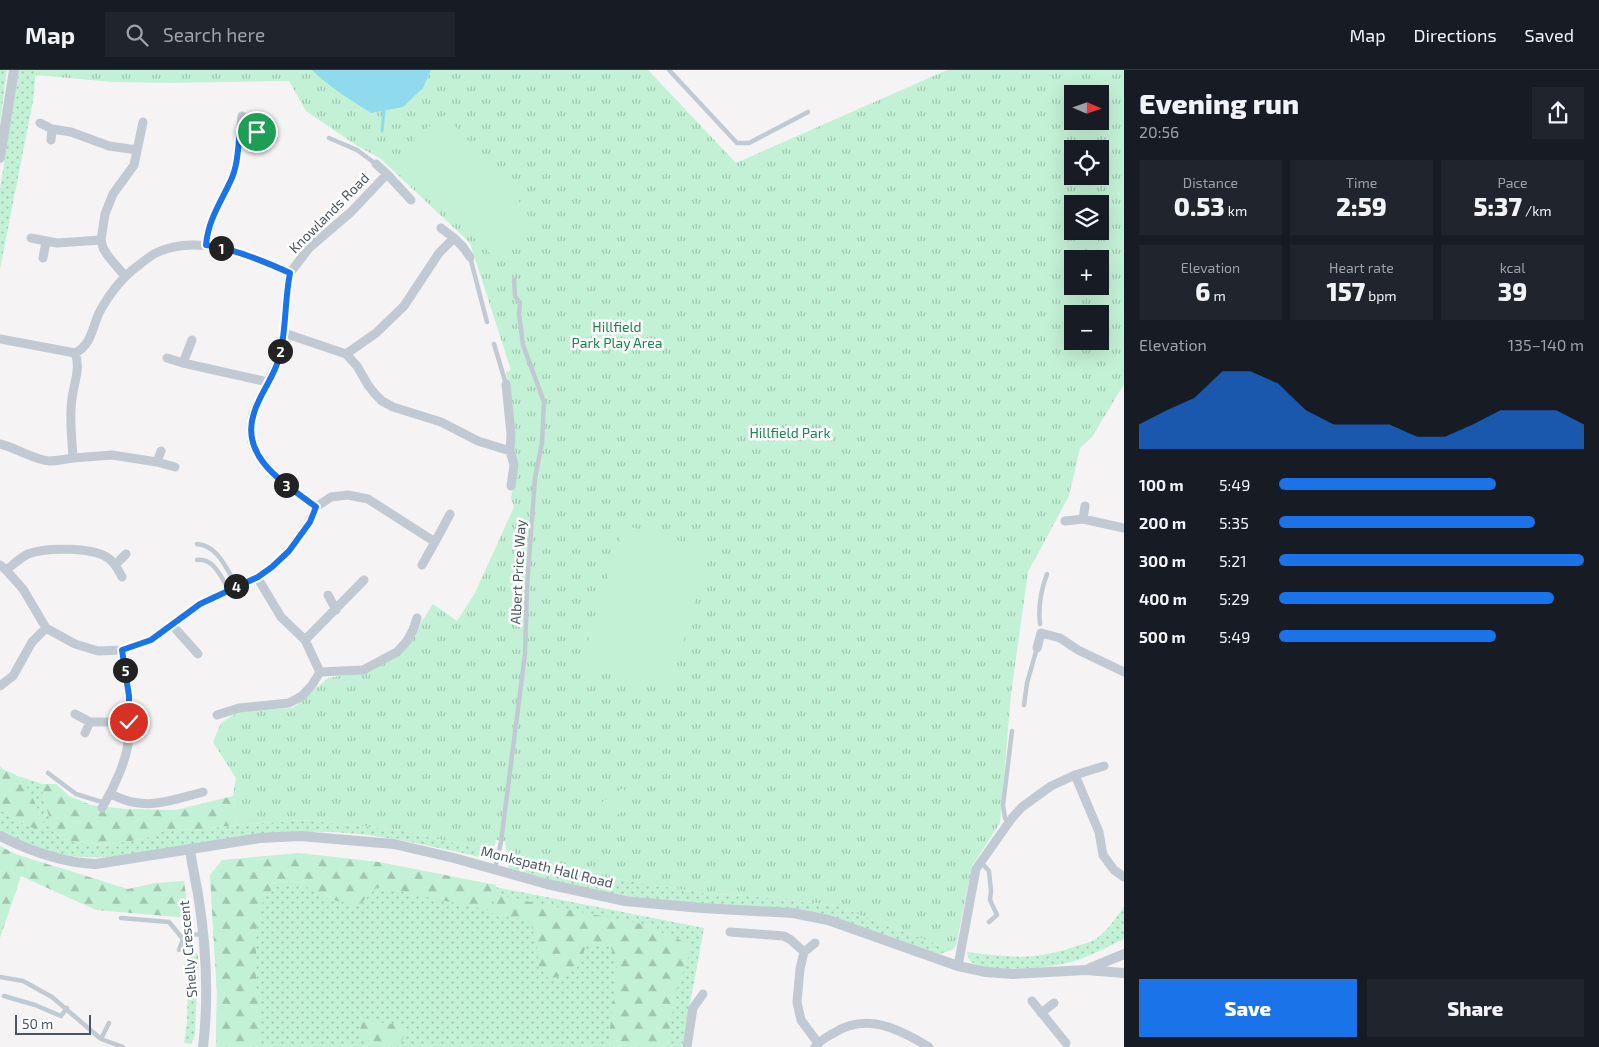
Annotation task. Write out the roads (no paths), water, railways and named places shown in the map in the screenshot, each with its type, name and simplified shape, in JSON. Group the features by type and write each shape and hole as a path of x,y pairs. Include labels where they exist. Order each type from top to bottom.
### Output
{"street":[{"path":"0,158 14,70"},
{"path":"206,245 207,232 214,212 232,179 236,165 242,116"},
{"path":"124,275 108,256 101,240 105,214 113,194 134,165 142,122"},
{"path":"40,124 52,129 71,132 109,146 137,150"},
{"path":"51,140 52,129"},
{"path":"240,130 257,132"},
{"name":"Knowlands Road","path":"376,164 411,200"},
{"name":"Knowlands Road","path":"316,507 274,475 263,463 252,442 251,424 254,413 277,363 284,332 290,273 309,248 351,212 387,174"},
{"path":"441,228 463,247 470,258"},
{"path":"30,238 46,242 66,243 101,240"},
{"path":"346,354 376,333 404,306 439,252 454,238"},
{"path":"43,258 46,242"},
{"path":"0,339 75,352 82,350 88,343 100,312 124,275 155,253 178,246 194,244 216,246 258,259 290,273"},
{"path":"284,332 346,354 382,401 393,407 441,422 478,441 510,451"},
{"path":"183,363 192,340"},
{"path":"73,458 70,424 72,399 79,362 75,352"},
{"path":"167,358 268,382"},
{"path":"506,384 511,434 510,451 514,465 511,486"},
{"path":"0,444 30,456 50,461 112,455 176,467"},
{"path":"157,462 161,450"},
{"path":"122,576 108,557 95,552 77,550 46,550 28,554 3,568 23,589 46,628 75,644 98,651 122,650 151,640 200,604 258,577 289,551 310,522 316,507 331,497 348,495 368,499 435,542"},
{"path":"1083,520 1085,506"},
{"path":"422,565 450,514"},
{"path":"1065,521 1083,520 1124,528"},
{"path":"115,564 126,554"},
{"path":"258,577 281,617 305,640 320,672"},
{"path":"305,640 364,580"},
{"path":"328,594 336,610"},
{"path":"320,672 363,670 397,652 408,641 414,630 417,618"},
{"path":"172,625 198,654"},
{"path":"0,686 13,676 32,642 46,628"},
{"path":"1036,648 1040,629 1060,638 1078,650 1123,670"},
{"path":"104,805 126,752 129,735 129,696 122,650"},
{"path":"216,715 239,708 289,703 302,696 320,672"},
{"path":"75,714 90,722 129,722"},
{"path":"85,733 90,722"},
{"path":"958,966 976,869 1009,823 1022,807 1052,786 1075,775 1104,766"},
{"path":"1075,775 1099,832 1103,855 1114,870 1124,877"},
{"path":"110,794 124,801 155,804 203,792"},
{"name":"Monkspath Hall Road","path":"0,836 27,850 79,863 104,863 260,838 300,836 394,844 548,884 625,900 702,908 793,913 828,920 958,966 986,972 1013,974 1086,970 1124,973"},
{"name":"Shelly Crescent","path":"190,849 199,902 205,957 206,1008 203,1047"},
{"path":"730,932 784,936 804,952"},
{"path":"815,943 804,952 800,969 798,1002 801,1020 817,1045 840,1029 860,1023 878,1023 891,1027 929,1047"},
{"name":"Monkspath Hall Road","path":"1086,970 1124,954"},
{"path":"687,1047 693,1008 703,994"},
{"path":"1032,1001 1066,1046"},
{"path":"1041,1012 1054,1003"}],"lane":[{"path":"669,70 737,143 749,143 808,112"},
{"path":"329,138 357,150 376,164"},
{"path":"470,258 487,322"},
{"name":"Albert Price Way","path":"495,870 501,842 525,654 526,587 535,478 542,444 544,402 523,345 519,314 520,303 515,296 514,279"},
{"path":"520,303 526,304"},
{"path":"494,344 506,384"},
{"path":"197,544 205,545 214,550 233,588"},
{"path":"196,560 206,560 212,564 233,588"},
{"path":"1040,629 1040,601 1047,574"},
{"path":"1024,705 1027,683 1036,648"},
{"path":"1009,823 1003,812 1003,804 1012,731"},
{"path":"48,773 76,794 104,805"},
{"path":"981,862 989,871 990,900 996,915 989,922"},
{"path":"120,918 169,922 183,939"},
{"path":"179,950 183,939 192,935 202,934"},
{"path":"0,977 24,981 67,1008 101,1039 123,1047"},
{"path":"4,996 35,1005 61,1016 67,1008"},
{"path":"101,1039 109,1023"}],"water":[{"path":"312,70 431,70 423,88 403,107 371,113 333,88"}],"waterway":[{"path":"382,131 384,110"}],"park label":[{"name":"Hillfield Park Play Area","path":"617,336"},
{"name":"Hillfield Park","path":"790,433"}]}
